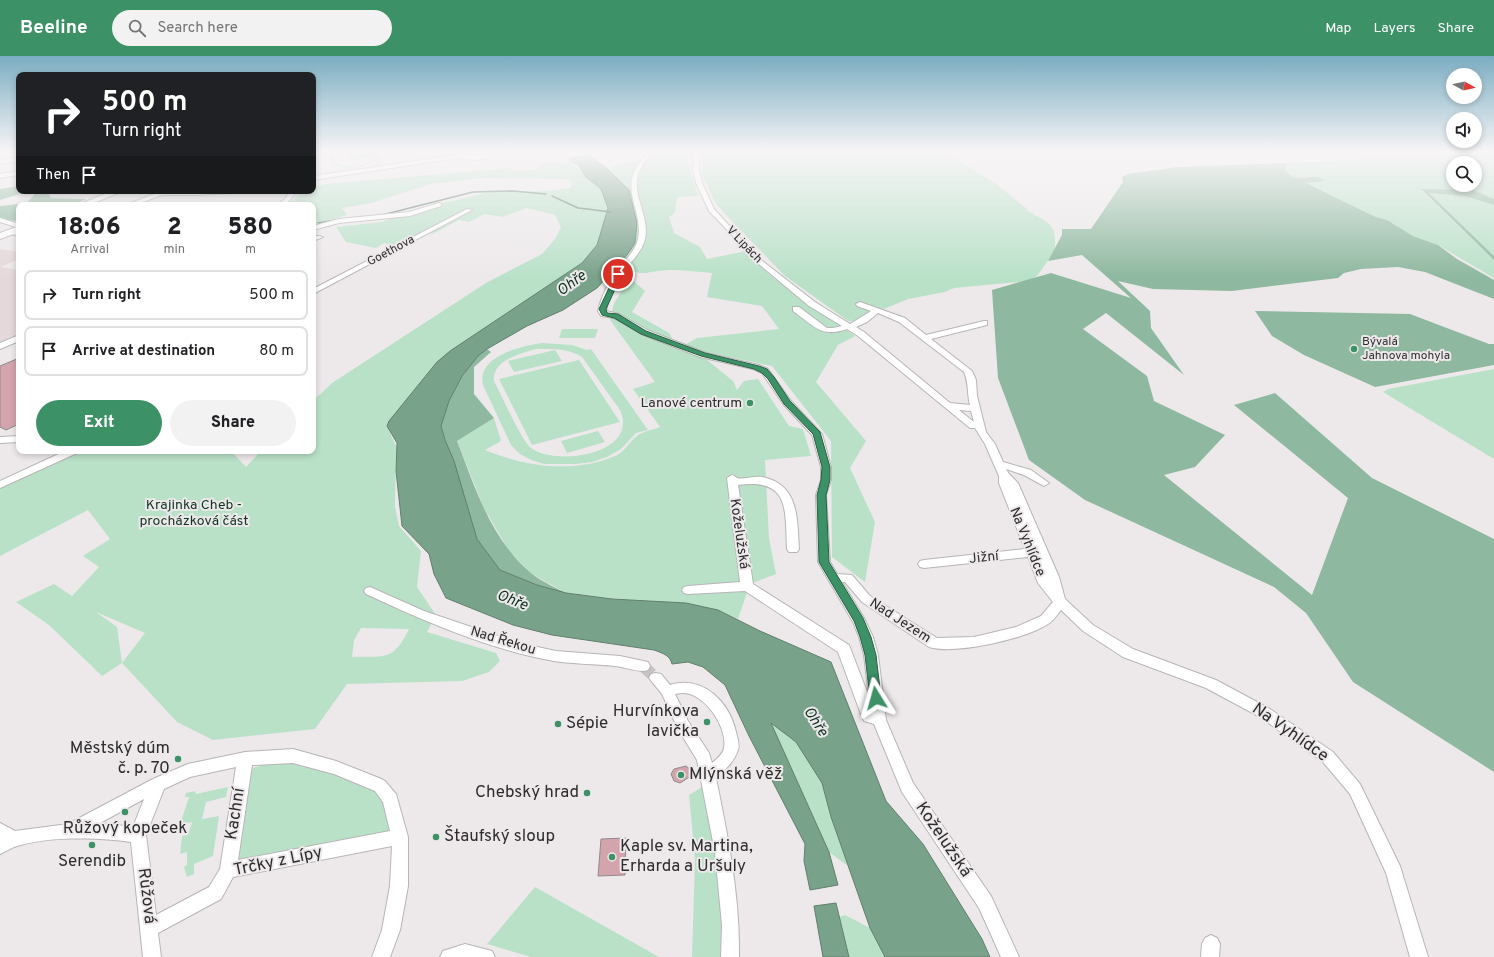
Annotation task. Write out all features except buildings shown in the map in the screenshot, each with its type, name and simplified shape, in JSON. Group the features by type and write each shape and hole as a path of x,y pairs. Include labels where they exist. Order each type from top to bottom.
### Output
{"street":[{"path":"90,202 111,194"},
{"path":"137,202 157,194"},
{"path":"284,202 289,199 289,194"},
{"name":"Koželužská","path":"634,194 640,212 642,231 641,240 637,250 617,277 602,309 604,314 616,316 644,332 703,355 756,367 764,371 771,378 787,402 817,434 826,467 826,480 821,495 824,562 859,620 866,637 871,655 874,686 880,720 907,787 985,902 1010,957"},
{"name":"V Lipách","path":"704,194 711,210 734,234 750,254 812,304 861,334 973,426"},
{"path":"316,227 339,221 410,214 439,205"},
{"name":"Goethova","path":"316,290 469,210"},
{"path":"0,220 16,225"},
{"path":"0,236 16,232"},
{"name":"Na Vyhlídce","path":"860,304 902,320 968,371 972,380 972,396 981,432 990,444 1004,476 1004,483 1037,554 1044,583 1060,602 1088,628 1128,654 1211,684 1265,713 1328,756 1355,789 1394,872 1419,957"},
{"path":"796,309 825,330 834,331 864,320 877,310"},
{"path":"925,338 984,323"},
{"path":"0,346 16,339"},
{"path":"945,404 976,409"},
{"path":"0,440 16,439"},
{"path":"0,485 67,454"},
{"path":"998,464 1028,471 1044,483"},
{"name":"Koželužská","path":"747,586 732,480 762,480 777,485 783,490 789,503 793,549"},
{"name":"Jižní","path":"924,564 1023,553 1037,554"},
{"name":"Nad Jezem","path":"834,578 848,578 866,599 934,643 945,645 1024,629 1045,620 1060,602"},
{"name":"Koželužská","path":"688,590 747,586 844,649 869,717 880,720"},
{"name":"Nad Řekou","path":"370,591 420,614 518,648 556,656 620,661 643,666"},
{"path":"656,678 667,691 683,725 704,758 723,852 731,924 730,957"},
{"path":"667,691 681,687 691,688 703,694 718,706 725,717 729,728 732,748 724,763 707,776"},
{"path":"73,829 158,784 188,771 245,759 293,756 336,768 374,783 380,786 390,799 400,837 399,886 391,930 381,957"},
{"name":"Kachní","path":"228,870 245,759"},
{"path":"4,838 73,829 108,830 138,835 158,784"},
{"name":"Růžová","path":"138,835 150,928 152,957"},
{"name":"Trčky z Lípy","path":"150,928 215,893 228,870 400,837"},
{"path":"449,957 465,953 486,957"}],"shaded area":[{"path":"0,194 20,194 0,200"},
{"path":"35,194 49,194 51,198 86,199 80,202 28,202"},
{"path":"1115,194 1329,194 1376,217 1387,220 1413,236 1438,245 1457,259 1494,280 1494,299 1425,272 1398,267 1361,269 1344,273 1338,278 1232,291 1153,289 1118,281 1150,311 1151,328 1184,375 1106,313 1083,329 1147,376 1154,401 1225,435 1195,467 1164,475 1312,595 1348,498 1234,405 1275,393 1372,478 1494,539 1494,772 1353,682 1306,613 1274,587 1085,500 1029,460 998,378 992,290 1051,273 1131,298 1082,255 1048,261 1062,235 1062,229 1091,229"},
{"path":"1426,194 1430,194 1494,256 1494,260"},
{"path":"1442,194 1482,194 1494,199 1494,205 1465,196"},
{"path":"16,204 16,221 0,220 0,206"},
{"path":"0,249 16,252 16,260 1,267 16,270 16,336 0,343"},
{"path":"1255,311 1410,314 1489,344 1494,344 1494,365 1375,387 1304,355 1272,336"},
{"path":"487,349 491,352 474,367 474,394 494,418 457,441 486,512 505,545 517,560 531,573 566,593 537,585 500,570 477,539 441,426 449,401 462,376 478,356"}],"green space":[{"path":"297,194 399,194 371,203 342,208 347,215 316,224 316,202 290,202"},
{"name":"Krajinka Cheb - procházková část","path":"481,194 604,194 608,203 608,213 597,245 582,263 505,314 387,426 396,446 395,507 399,526 421,551 417,587 436,615 427,632 496,653 500,661 489,672 462,681 347,684 315,729 213,740 177,722 122,663 102,676 49,625 16,602 54,584 72,596 99,567 83,556 110,539 88,510 0,556 0,488 71,454 234,454 246,467 258,454 316,454 316,398 332,383 486,283 542,254 555,239 561,227 555,215 527,208 502,217 485,214 469,222 459,220 433,234 425,232 398,246 384,243 376,248 346,242 336,227 382,222 409,211","holes":["96,612 145,633 122,663 117,627","361,628 409,629 398,647 386,655 352,657 354,640"]},
{"path":"630,194 697,194 698,196 677,197 675,213 669,217 674,233 700,247 707,259 746,251 772,277 855,336 838,345 816,382 866,441 850,468 875,522 865,582 832,557 831,441 772,366 695,350 733,381 737,390 744,381 758,379 789,426 803,429 811,456 765,460 769,538 776,574 750,584 738,619 718,610 566,593 532,574 509,551 484,508 457,441 494,418 501,441 485,450 517,461 534,464 551,466 585,465 617,455 639,434 660,427 633,389 655,382 610,320 614,303 630,278 645,291 632,312 669,333 678,349 697,338 779,329 762,306 707,297 712,273 663,270 640,273 627,269 619,264 635,243"},
{"path":"711,194 1008,194 1027,209 1026,210 1050,225 1054,231 1055,251 1037,276 1028,281 954,288 945,292 908,299 884,309 872,307 867,309 870,311 860,319 848,321 784,275 715,202"},
{"path":"1328,194 1425,194 1494,260 1494,278 1438,245 1413,236 1387,220 1376,217"},
{"path":"1430,194 1465,196 1494,205 1494,256"},
{"path":"1482,194 1494,194 1494,199"},
{"path":"562,329 598,329 595,338 559,338"},
{"path":"542,343 572,345 587,350 591,349 648,430 636,433 621,449 607,457 592,462 576,464 544,464 531,460 520,454 511,445 483,385 483,375 486,367 502,354","holes":["536,349 566,351 582,357 620,410 623,425 618,437 607,446 592,453 575,456 543,454 531,448 517,427 494,381 495,374 503,363 516,355"]},
{"path":"555,350 562,361 514,372 508,361"},
{"path":"579,360 620,422 532,445 499,379"},
{"path":"1494,369 1494,459 1383,392 1388,389"},
{"path":"598,431 605,442 567,453 561,441"},
{"path":"771,723 796,741 822,783 831,817 848,866 829,852"},
{"path":"293,756 380,786 400,837 228,870 253,768"},
{"path":"228,787 226,797 206,802 202,819 219,816 213,856 194,864 194,874 187,877 184,867 187,865 187,852 180,854 182,836 188,835 192,822 180,825 189,797 185,797 186,793 195,791 196,794"},
{"path":"702,787 721,871 721,957 692,957 695,859 689,795"},
{"path":"535,887 659,957 531,957 487,944"},
{"path":"845,915 870,928 885,957 849,957 839,917"}],"water":[{"name":"Ohře","path":"603,194 630,194 637,223 635,243 627,255 597,288 563,310 527,326 487,349 478,356 462,376 449,401 441,426 454,461 477,539 500,570 537,585 566,593 612,599 686,603 718,610 760,631 831,662 886,801 923,844 982,939 990,957 885,957 870,928 831,817 822,783 796,742 771,723 829,852 838,885 810,890 804,861 805,844 749,736 725,685 703,667 688,662 672,664 668,656 654,650 552,635 513,625 446,598 434,574 429,554 402,526 396,471 397,443 387,426 389,421 437,362 450,351 582,263 597,245 608,208"},
{"path":"836,903 849,957 823,957 814,906"}],"waterway":[{"path":"382,215 465,194"},
{"path":"552,196 578,208"},
{"path":"579,208 611,212"},
{"path":"318,223 336,220"}],"tunnel":[{"path":"643,666 656,678"}],"place":[{"name":"Bývalá Jahnova mohyla","path":"1354,349"},
{"name":"Lanové centrum","path":"750,403"},
{"name":"Hurvínkova lavička","path":"707,722"},
{"name":"Sépie","path":"558,724"},
{"name":"Městský dúm č. p. 70","path":"178,759"},
{"name":"Mlýnská věž","path":"681,775"},
{"name":"Chebský hrad","path":"587,793"},
{"name":"Růžový kopeček","path":"125,812"},
{"name":"Štaufský sloup","path":"436,837"},
{"name":"Serendib","path":"92,845"},
{"name":"Kaple sv. Martina, Erharda a Uršuly","path":"612,857"}],"route":[{"path":"618,274 602,309 604,314 616,316 637,329 703,355 756,367 764,371 771,378 798,416 817,434 826,467 826,480 821,495 824,562 859,620 866,637 871,655 876,698"}]}
